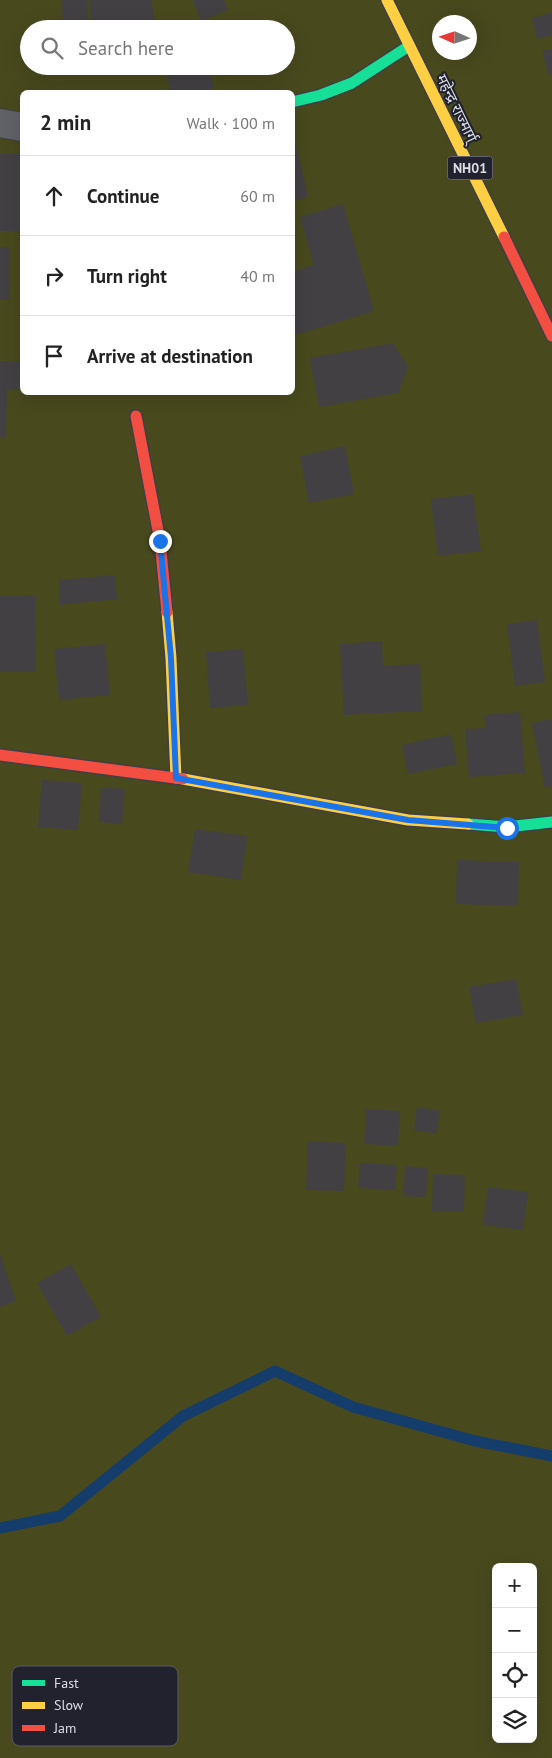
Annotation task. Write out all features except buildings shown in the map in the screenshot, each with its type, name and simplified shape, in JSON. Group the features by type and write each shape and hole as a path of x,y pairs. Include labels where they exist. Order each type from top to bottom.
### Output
{"main road":[{"name":"महेन्द्र राज्मार्ग्","path":"387,0 552,336"},
{"path":"295,101 352,83 410,46"},
{"path":"136,416 160,541 171,658 176,778"},
{"path":"0,755 176,778 408,820 507,828 552,822"}],"street":[{"path":"0,123 20,127"}],"shaded area":[{"path":"0,0 552,0 552,1758 0,1758"}],"waterway":[{"path":"0,1528 60,1516 183,1416 275,1371 353,1407 475,1441 552,1456"}],"traffic: fast":[{"path":"295,101 321,95 352,83 409,46"},
{"path":"468,824 507,827 552,822"}],"traffic: slow":[{"path":"387,0 504,237"},
{"path":"167,612 171,658 176,778"},
{"path":"183,779 408,820 468,824"}],"traffic: jam":[{"path":"504,237 552,336"},
{"path":"136,416 160,541 167,612"},
{"path":"0,755 183,779"}],"route":[{"path":"160,541 171,658 176,778 408,820 507,828"}]}
